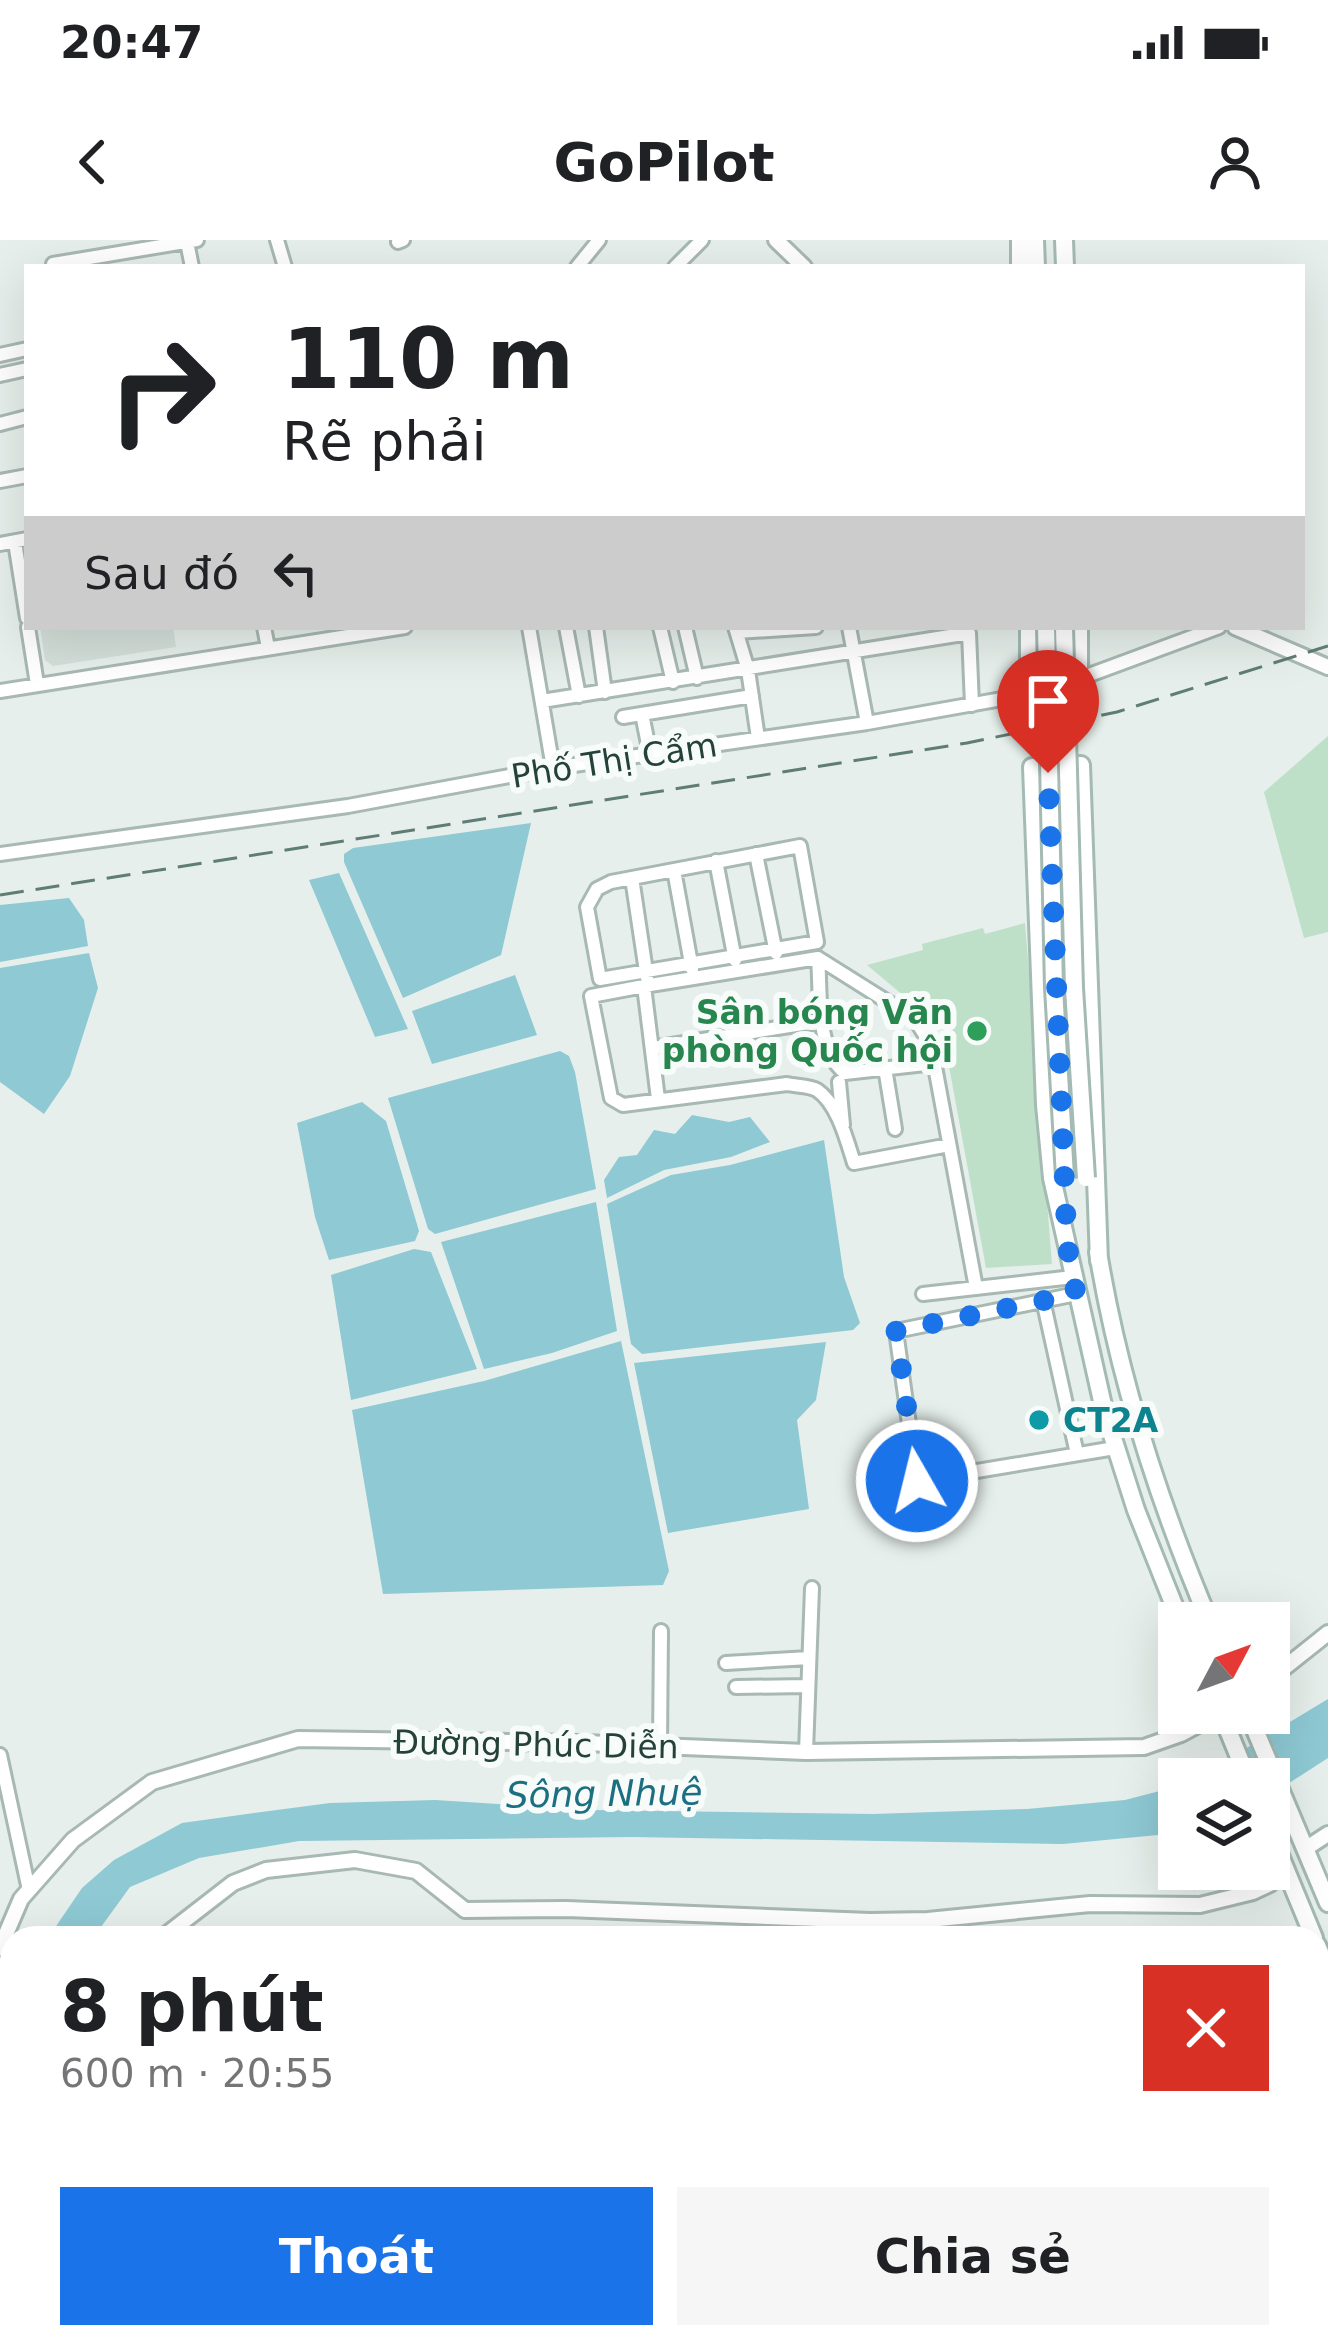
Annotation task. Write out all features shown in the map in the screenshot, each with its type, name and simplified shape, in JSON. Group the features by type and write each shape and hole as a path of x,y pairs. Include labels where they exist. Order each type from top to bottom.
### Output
{"main road":[{"path":"1029,630 1029,695"},
{"path":"1046,630 1067,1244"},
{"path":"1064,630 1074,988 1086,1178 1111,1327 1139,1436 1202,1602"},
{"path":"1078,630 1079,680"},
{"path":"1099,1261 1081,765 1032,767 1052,1178 1115,1448 1173,1602"},
{"path":"1257,1734 1328,1903"},
{"path":"1290,1878 1310,1926"}],"street":[{"path":"580,264 599,240"},
{"path":"678,264 702,240"},
{"path":"53,264 192,241"},
{"path":"14,542 24,600"},
{"path":"29,630 38,684"},
{"path":"265,630 268,648"},
{"path":"0,692 385,630"},
{"path":"530,630 554,769"},
{"path":"567,630 579,696"},
{"path":"596,630 605,692"},
{"path":"661,630 673,682"},
{"path":"686,630 697,678"},
{"path":"736,630 748,670 758,738"},
{"path":"850,630 867,723"},
{"path":"542,701 969,630 972,705"},
{"name":"Phố Thị Cẩm","path":"0,854 348,806 1029,695 1211,630"},
{"path":"1242,630 1328,667"},
{"path":"623,717 752,697"},
{"path":"642,714 650,754"},
{"path":"646,981 600,979 587,907 597,889 800,846 817,942 736,964"},
{"path":"756,854 777,965"},
{"path":"716,861 736,964"},
{"path":"674,870 692,971"},
{"path":"632,878 658,1100"},
{"path":"818,958 820,1021 840,1074 844,1132"},
{"path":"934,1063 840,1074 814,1087 787,1084 623,1105 611,1098 591,996 692,971 818,958 916,1019 931,1046 976,1288"},
{"path":"653,1048 820,1021"},
{"path":"885,1068 895,1129"},
{"path":"826,1100 840,1074"},
{"path":"814,1087 844,1132 854,1163 950,1145"},
{"path":"923,1294 1075,1285"},
{"path":"1075,1285 1043,1300 896,1331 917,1481 1115,1448"},
{"path":"1043,1300 1077,1454"},
{"path":"806,1752 812,1588"},
{"path":"660,1746 661,1631"},
{"path":"1290,1663 1328,1633"},
{"path":"726,1663 809,1658"},
{"path":"736,1687 807,1686"},
{"name":"Đường Phúc Diễn","path":"9,1926 21,1899 73,1840 152,1782 298,1739 806,1752 1144,1747 1180,1734"},
{"path":"0,1755 29,1890"},
{"path":"1306,1849 1328,1834"},
{"path":"177,1926 249,1876 356,1860 416,1871 465,1910 928,1920 1090,1904 1200,1905 1257,1890"}],"shaded area":[{"path":"40,630 173,630 176,647 53,666 45,660"}],"green space":[{"path":"1328,736 1328,932 1304,938 1264,792"},
{"path":"1025,923 1052,1264 986,1268 942,1028 867,965 923,950 922,944"}],"water":[{"path":"531,823 501,955 403,998 344,854 353,848"},
{"path":"339,873 408,1029 375,1037 309,880"},
{"path":"69,898 84,920 88,946 0,962 0,905"},
{"path":"89,953 98,988 70,1076 44,1114 0,1082 0,968"},
{"path":"515,975 537,1035 432,1064 412,1011"},
{"path":"560,1051 569,1056 575,1072 596,1189 435,1234 428,1229 388,1098"},
{"path":"362,1102 386,1121 419,1231 415,1241 329,1260 315,1217 297,1123"},
{"path":"692,1115 729,1122 750,1117 770,1142 731,1157 664,1170 607,1198 604,1180 619,1157 637,1155 654,1130 675,1134"},
{"path":"824,1140 844,1277 860,1323 853,1330 642,1354 631,1344 607,1204 671,1175"},
{"path":"596,1202 617,1331 484,1369 441,1242"},
{"path":"414,1249 431,1252 477,1369 351,1400 331,1275"},
{"path":"621,1341 669,1571 663,1585 383,1594 352,1410 484,1381"},
{"path":"826,1342 816,1400 797,1420 809,1509 668,1533 634,1363"},
{"path":"1328,1699 1328,1758 1290,1782 1290,1758 1230,1758 1270,1734 1290,1734 1290,1722"},
{"path":"1158,1791 1158,1835 1063,1844 631,1837 299,1841 199,1858 130,1887 102,1926 56,1926 82,1888 114,1860 182,1823 330,1803 435,1800 594,1810 873,1814 1125,1800"}],"railway":[{"path":"0,895 967,743 1117,712 1328,646"}],"place":[{"name":"Sân bóng Văn phòng Quốc hội","path":"977,1031"},
{"name":"CT2A","path":"1039,1420"}],"route":[{"path":"917,1481 896,1331 1076,1294 1067,1244 1048,773"}],"water label":[{"name":"Sông Nhuệ","path":"604,1793"}]}
